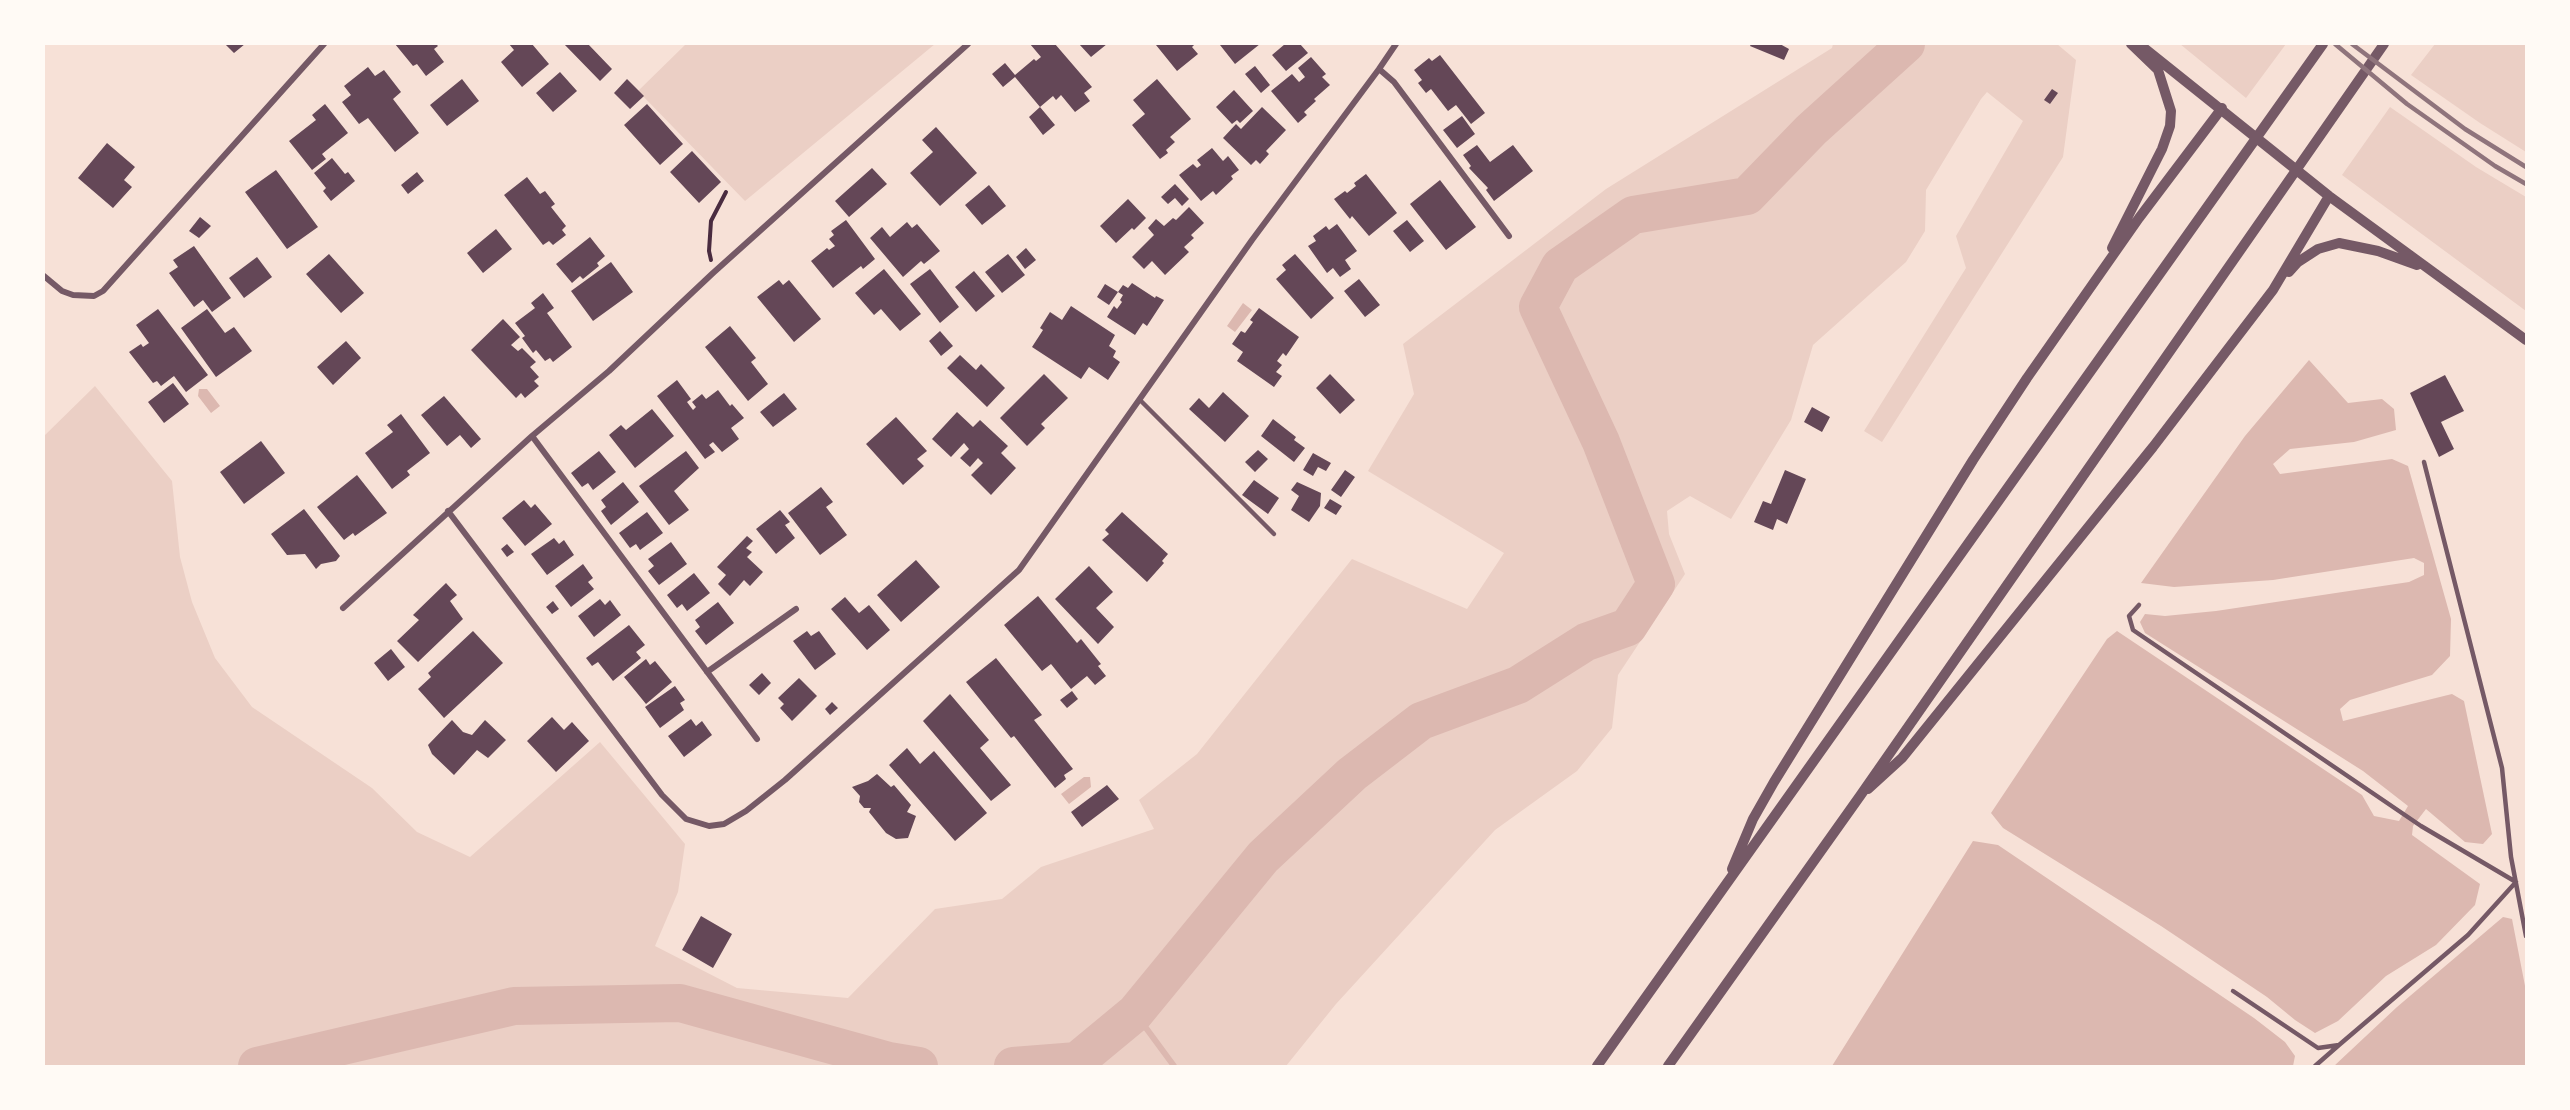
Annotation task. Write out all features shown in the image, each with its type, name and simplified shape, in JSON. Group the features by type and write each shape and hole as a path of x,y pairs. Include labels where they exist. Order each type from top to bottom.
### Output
{"street":[{"path":"44,276 62,291 84,297 94,296 112,283 324,44"},
{"path":"343,608 968,44"},
{"path":"448,511 662,795 686,819 709,826 724,824 746,811 785,780 1018,570 1252,240 1396,44"},
{"path":"2102,271 2122,225 2162,149 2170,126 2171,111 2158,70 2131,44"},
{"path":"2139,44 2222,108 2329,196 2526,340"},
{"path":"1597,1066 2323,44"},
{"path":"1668,1066 1860,796 2384,44"},
{"path":"1379,69 1394,82 1509,236"},
{"path":"1726,884 1753,819 1774,782 1973,460 2102,271 2222,108"},
{"path":"2273,290 2329,196"},
{"path":"1860,796 1880,781 1902,758 1958,690 2153,447 2273,290 2298,262 2318,249 2339,243 2378,251 2429,269"},
{"path":"532,436 758,739"},
{"path":"707,672 796,609"}],"lane":[{"path":"1140,400 1274,534"},
{"path":"2424,462 2502,768 2516,882 2526,936"},
{"path":"2139,605 2129,616 2133,630 2421,826 2516,882"},
{"path":"2316,1066 2468,935 2516,882"},
{"path":"2233,992 2318,1048 2339,1045"}],"path":[{"path":"713,273 709,250 711,221 726,192"}],"shaded area":[{"path":"686,44 935,44 745,201 638,91"},
{"path":"1833,44 2057,44 2076,60 2063,157 1882,442 1864,431 1966,268 1956,236 2023,121 1987,92 1981,99 1926,190 1925,231 1906,262 1813,345 1791,420 1731,519 1690,496 1667,511 1669,534 1685,574 1618,675 1612,728 1577,771 1495,830 1336,1004 1286,1066 44,1066 44,436 95,386 172,481 180,557 192,602 215,658 252,707 372,788 417,832 470,857 600,742 685,844 678,892 655,946 737,988 848,998 935,909 1002,899 1041,867 1154,829 1139,800 1197,754 1352,559 1467,609 1504,553 1368,471 1414,394 1403,344 1606,189 1832,48"},
{"path":"2180,44 2286,44 2246,98"},
{"path":"2435,44 2526,44 2526,152 2411,75"},
{"path":"2390,107 2476,167 2526,197 2526,311 2342,175"},
{"path":"1243,303 1252,310 1235,332 1227,326"},
{"path":"2309,360 2348,403 2382,399 2394,409 2396,430 2354,442 2290,449 2273,464 2280,474 2392,459 2408,466 2451,619 2450,656 2432,675 2350,700 2340,709 2343,721 2452,694 2464,701 2492,834 2483,844 2465,842 2426,809 2413,826 2412,835 2480,884 2475,905 2436,945 2386,976 2338,1021 2315,1033 2267,997 2161,926 2003,828 1991,813 2107,639 2117,631 2362,795 2374,816 2399,821 2408,806 2363,771 2145,633 2140,622 2145,614 2165,616 2216,611 2409,582 2424,575 2424,563 2414,558 2273,580 2174,587 2141,583 2245,436"},
{"path":"199,389 207,389 220,406 211,413 198,396"},
{"path":"1084,777 1090,777 1091,787 1069,804 1061,794"},
{"path":"1973,841 1998,845 2254,1018 2285,1042 2295,1056 2293,1066 1832,1066"},
{"path":"2503,917 2512,919 2526,991 2526,1066 2334,1066 2397,1007"}],"building":[{"path":"225,44 245,44 234,53"},
{"path":"395,44 436,44 438,46 434,49 444,62 426,76 417,64 413,66"},
{"path":"509,44 532,44 549,64 522,87 501,62 514,50"},
{"path":"564,44 588,44 612,69 600,81"},
{"path":"1030,44 1055,44 1092,87 1084,93 1090,101 1075,112 1061,95 1056,100 1053,96 1040,107 1015,77 1003,87 992,74 1005,63 1015,75 1034,59 1036,61 1041,57"},
{"path":"1079,44 1107,44 1091,57"},
{"path":"1195,44 1192,47 1198,54 1177,71 1156,45"},
{"path":"1260,44 1235,64 1220,45"},
{"path":"1285,44 1300,44 1308,53 1286,71 1272,55"},
{"path":"1751,44 1780,44 1789,49 1784,60 1750,46"},
{"path":"1440,55 1485,113 1471,124 1456,105 1448,111 1431,89 1426,93 1418,83 1422,80 1414,70 1429,58 1432,61"},
{"path":"1311,57 1326,74 1322,77 1330,85 1314,99 1316,101 1304,112 1307,115 1298,123 1271,91 1292,74 1299,82 1305,77 1298,68"},
{"path":"1255,66 1270,85 1261,93 1245,74"},
{"path":"368,67 375,76 384,70 401,92 393,99 419,133 395,152 368,118 359,124 342,102 351,95 344,86"},
{"path":"560,72 577,91 553,112 536,93"},
{"path":"462,79 479,101 447,126 430,105"},
{"path":"627,79 644,96 630,109 614,93"},
{"path":"1157,79 1191,119 1170,137 1175,142 1166,150 1168,153 1160,159 1132,125 1145,114 1133,100"},
{"path":"2052,89 2058,93 2050,104 2044,100"},
{"path":"1234,90 1253,111 1240,123 1237,120 1232,124 1216,107"},
{"path":"325,104 348,133 322,154 326,159 312,170 289,141 316,120 312,115"},
{"path":"647,104 683,144 660,165 624,125"},
{"path":"1040,107 1055,125 1043,135 1029,117"},
{"path":"1262,107 1286,130 1266,151 1269,154 1260,164 1256,160 1251,165 1223,138 1236,124 1241,129"},
{"path":"1462,116 1475,134 1457,148 1443,130"},
{"path":"936,127 977,173 940,206 910,173 933,152 922,140"},
{"path":"107,143 135,167 124,180 132,187 113,208 78,178"},
{"path":"1477,145 1490,162 1513,145 1533,171 1494,201 1486,190 1488,188 1469,168 1471,166 1463,155"},
{"path":"1212,148 1223,161 1228,156 1239,170 1231,176 1233,179 1216,195 1213,191 1201,201 1179,175 1193,164 1197,168 1201,165 1197,160"},
{"path":"692,151 721,182 699,203 670,172"},
{"path":"332,158 345,174 348,172 355,181 331,201 323,191 326,188 314,173"},
{"path":"872,168 887,184 849,217 835,201"},
{"path":"276,170 318,227 287,249 245,192"},
{"path":"417,172 424,181 408,194 401,185"},
{"path":"1366,174 1397,213 1369,236 1352,216 1350,219 1334,199 1356,186 1354,183"},
{"path":"527,177 540,194 545,191 555,204 551,207 566,226 562,230 566,235 553,245 549,241 543,245 504,195"},
{"path":"1440,180 1476,227 1446,250 1410,204"},
{"path":"1175,184 1189,199 1182,206 1175,198 1168,204 1161,197"},
{"path":"989,185 1006,206 982,225 965,205"},
{"path":"1128,199 1146,218 1116,243 1100,226"},
{"path":"1189,207 1204,223 1191,235 1194,238 1184,247 1189,252 1165,275 1152,261 1144,269 1132,257 1154,235 1148,228 1156,219 1164,226 1173,218 1176,220"},
{"path":"200,217 211,226 199,238 189,231"},
{"path":"846,220 875,259 863,269 861,266 833,288 811,261 827,248 829,250 835,246 829,239 834,235 831,231"},
{"path":"1407,220 1424,241 1410,252 1393,231"},
{"path":"907,222 912,228 917,224 940,251 924,264 921,261 903,277 870,238 882,227 890,237"},
{"path":"1337,224 1357,251 1345,260 1351,269 1340,277 1333,268 1327,273 1308,246 1316,241 1313,236 1326,226 1329,230"},
{"path":"496,229 512,249 483,273 467,253"},
{"path":"590,237 605,256 597,263 599,266 583,279 580,276 572,283 556,264"},
{"path":"194,246 231,298 212,312 203,300 194,307 169,273 178,267 173,260"},
{"path":"1026,248 1036,260 1025,269 1016,257"},
{"path":"329,254 364,293 341,313 306,274"},
{"path":"1008,254 1025,275 1002,293 985,272"},
{"path":"1295,254 1334,298 1311,319 1276,279 1286,270 1282,265"},
{"path":"257,257 272,277 244,298 229,278"},
{"path":"611,262 633,292 593,321 571,291"},
{"path":"884,269 921,314 900,331 881,309 874,315 855,293"},
{"path":"930,269 959,307 940,323 910,284"},
{"path":"974,271 995,296 976,312 955,287"},
{"path":"1359,279 1380,305 1365,317 1344,291"},
{"path":"779,280 783,285 789,280 821,319 794,342 757,297"},
{"path":"1132,283 1155,298 1156,296 1164,300 1147,326 1143,323 1135,335 1107,317 1114,306 1117,309 1122,302 1120,300 1123,295 1118,292 1123,285 1128,288"},
{"path":"1105,284 1118,292 1109,305 1097,297"},
{"path":"543,293 554,308 547,313 572,347 553,362 550,358 545,361 536,350 533,353 522,338 525,336 515,323 535,308 531,303"},
{"path":"1071,306 1115,335 1109,346 1116,351 1113,357 1120,362 1108,380 1089,367 1081,379 1032,347 1043,330 1040,328 1050,312 1062,320"},
{"path":"1259,308 1299,337 1286,356 1283,353 1277,361 1282,365 1276,372 1282,376 1274,387 1237,361 1243,352 1232,344 1241,331 1245,333 1253,322 1250,320"},
{"path":"158,309 208,375 186,392 174,376 161,386 157,381 153,383 129,352 141,344 143,347 149,343 136,325"},
{"path":"207,309 225,333 234,327 252,351 216,377 181,328"},
{"path":"503,319 520,337 511,345 518,351 522,348 536,362 530,367 539,377 534,381 539,386 525,398 521,393 516,398 471,350"},
{"path":"730,326 756,358 751,362 768,384 748,401 705,347"},
{"path":"940,331 953,346 941,356 929,341"},
{"path":"346,341 361,358 333,385 317,367"},
{"path":"960,355 976,370 981,364 1005,388 987,407 947,368"},
{"path":"1044,374 1068,398 1041,424 1045,428 1027,446 1000,418"},
{"path":"1330,374 1355,400 1340,414 1316,388"},
{"path":"2445,375 2464,411 2441,422 2454,449 2439,457 2410,393"},
{"path":"677,380 691,399 687,402 693,410 696,407 692,402 702,394 706,399 718,390 730,406 732,404 744,418 731,428 739,439 722,452 713,442 709,445 715,452 705,459 657,396"},
{"path":"173,383 189,404 164,423 148,402"},
{"path":"1223,392 1249,416 1225,442 1189,409 1199,398 1209,408"},
{"path":"784,393 797,409 773,427 760,412"},
{"path":"444,396 481,439 471,448 460,435 447,446 421,415"},
{"path":"1812,407 1830,417 1822,432 1804,422"},
{"path":"652,409 674,436 635,468 609,435 621,425 626,430"},
{"path":"957,412 973,427 980,420 1008,446 1001,453 1016,468 991,495 971,475 983,463 978,458 970,467 960,458 969,449 964,443 951,457 932,439"},
{"path":"401,414 430,453 407,471 410,475 392,489 365,453 393,432 387,425"},
{"path":"896,417 927,451 917,459 924,466 903,485 866,444"},
{"path":"1273,419 1296,437 1294,440 1305,448 1294,462 1261,436"},
{"path":"261,441 285,473 244,504 220,472"},
{"path":"1258,450 1268,459 1255,472 1245,462"},
{"path":"599,451 616,472 593,490 588,483 582,487 571,473"},
{"path":"686,451 699,468 674,491 689,510 669,525 639,486"},
{"path":"1313,453 1331,463 1326,471 1318,467 1313,476 1303,470"},
{"path":"1345,470 1355,477 1341,497 1331,490"},
{"path":"1785,470 1806,479 1787,524 1777,519 1773,530 1754,522 1763,501 1771,504"},
{"path":"357,475 387,513 355,536 353,533 344,540 317,507"},
{"path":"1254,480 1279,498 1268,514 1242,495"},
{"path":"623,482 639,502 611,525 601,511 606,507 601,500"},
{"path":"1297,482 1321,493 1320,506 1309,522 1291,510 1299,496 1291,490"},
{"path":"821,487 833,502 826,507 847,535 820,555 788,513"},
{"path":"1330,499 1342,506 1336,515 1324,508"},
{"path":"524,500 531,508 535,504 552,524 525,546 502,518"},
{"path":"304,509 340,556 336,561 321,564 316,569 305,554 287,555 271,534"},
{"path":"780,510 790,522 785,525 795,538 776,554 756,529"},
{"path":"647,512 663,533 640,550 636,544 630,548 619,533"},
{"path":"1122,512 1168,554 1162,561 1164,563 1147,582 1102,540 1109,534 1105,530"},
{"path":"747,536 753,541 746,548 752,552 747,557 763,572 750,586 744,580 730,596 718,584 726,575 717,567"},
{"path":"554,538 559,544 564,540 574,555 547,575 531,554"},
{"path":"671,542 687,564 659,585 648,571 654,566 648,559"},
{"path":"507,544 514,552 507,557 501,549"},
{"path":"916,560 940,587 901,622 877,595"},
{"path":"583,564 593,578 588,582 594,589 571,607 555,586"},
{"path":"1089,566 1113,592 1096,608 1114,627 1098,644 1055,599"},
{"path":"694,573 710,593 687,611 682,604 677,608 667,595"},
{"path":"446,583 457,595 450,601 463,619 418,662 397,641 419,620 413,615"},
{"path":"1038,596 1077,643 1081,639 1101,664 1098,666 1106,676 1095,685 1087,676 1071,689 1051,664 1042,671 1004,625"},
{"path":"845,597 859,613 869,605 890,630 867,650 831,609"},
{"path":"600,599 605,605 610,600 621,615 594,637 578,616"},
{"path":"553,601 559,609 552,614 546,607"},
{"path":"718,602 734,623 706,645 695,631 700,627 695,620"},
{"path":"629,625 645,645 636,652 641,658 613,681 598,662 592,666 586,658"},
{"path":"473,631 503,663 444,718 418,689 431,677 428,673"},
{"path":"807,631 811,636 819,631 836,654 815,670 793,641"},
{"path":"391,649 405,667 388,681 374,663"},
{"path":"996,658 1042,715 1034,720 1073,769 1064,775 1066,779 1055,788 1014,736 1011,738 966,682"},
{"path":"646,659 650,665 655,661 672,682 646,704 624,677"},
{"path":"762,673 771,683 759,695 749,685"},
{"path":"799,678 817,696 792,721 780,708 784,704 778,698"},
{"path":"675,686 685,700 680,703 684,710 660,728 645,707"},
{"path":"1072,691 1078,699 1067,708 1060,700"},
{"path":"950,694 989,740 980,748 1011,785 991,801 923,721"},
{"path":"832,702 838,708 830,715 825,709"},
{"path":"552,717 564,730 572,722 589,741 556,772 527,741"},
{"path":"691,719 696,726 702,721 712,735 684,757 668,736"},
{"path":"452,720 463,732 472,735 485,720 506,740 488,758 477,750 454,775 432,754 428,745"},
{"path":"907,748 920,764 934,751 987,813 955,841 889,765"},
{"path":"877,774 891,787 894,785 911,805 907,812 916,816 908,838 896,839 886,833 869,812 871,808 864,808 859,802 860,796 852,787 868,781"},
{"path":"1107,785 1119,799 1082,827 1071,812"},
{"path":"701,916 732,934 713,968 682,950"}],"waterway":[{"path":"1013,1066 1077,1061 1135,1013 1263,857 1352,774 1421,721 1518,685 1586,642 1628,627 1656,584 1601,442 1538,307 1560,266 1633,215 1747,196 1811,130 1906,44"},
{"path":"257,1066 514,1006 680,1003 889,1061 919,1066"},
{"path":"1135,1013 1174,1066"}],"railway":[{"path":"2335,44 2407,104 2495,166 2526,184"},
{"path":"2352,44 2465,129 2526,167"}]}
